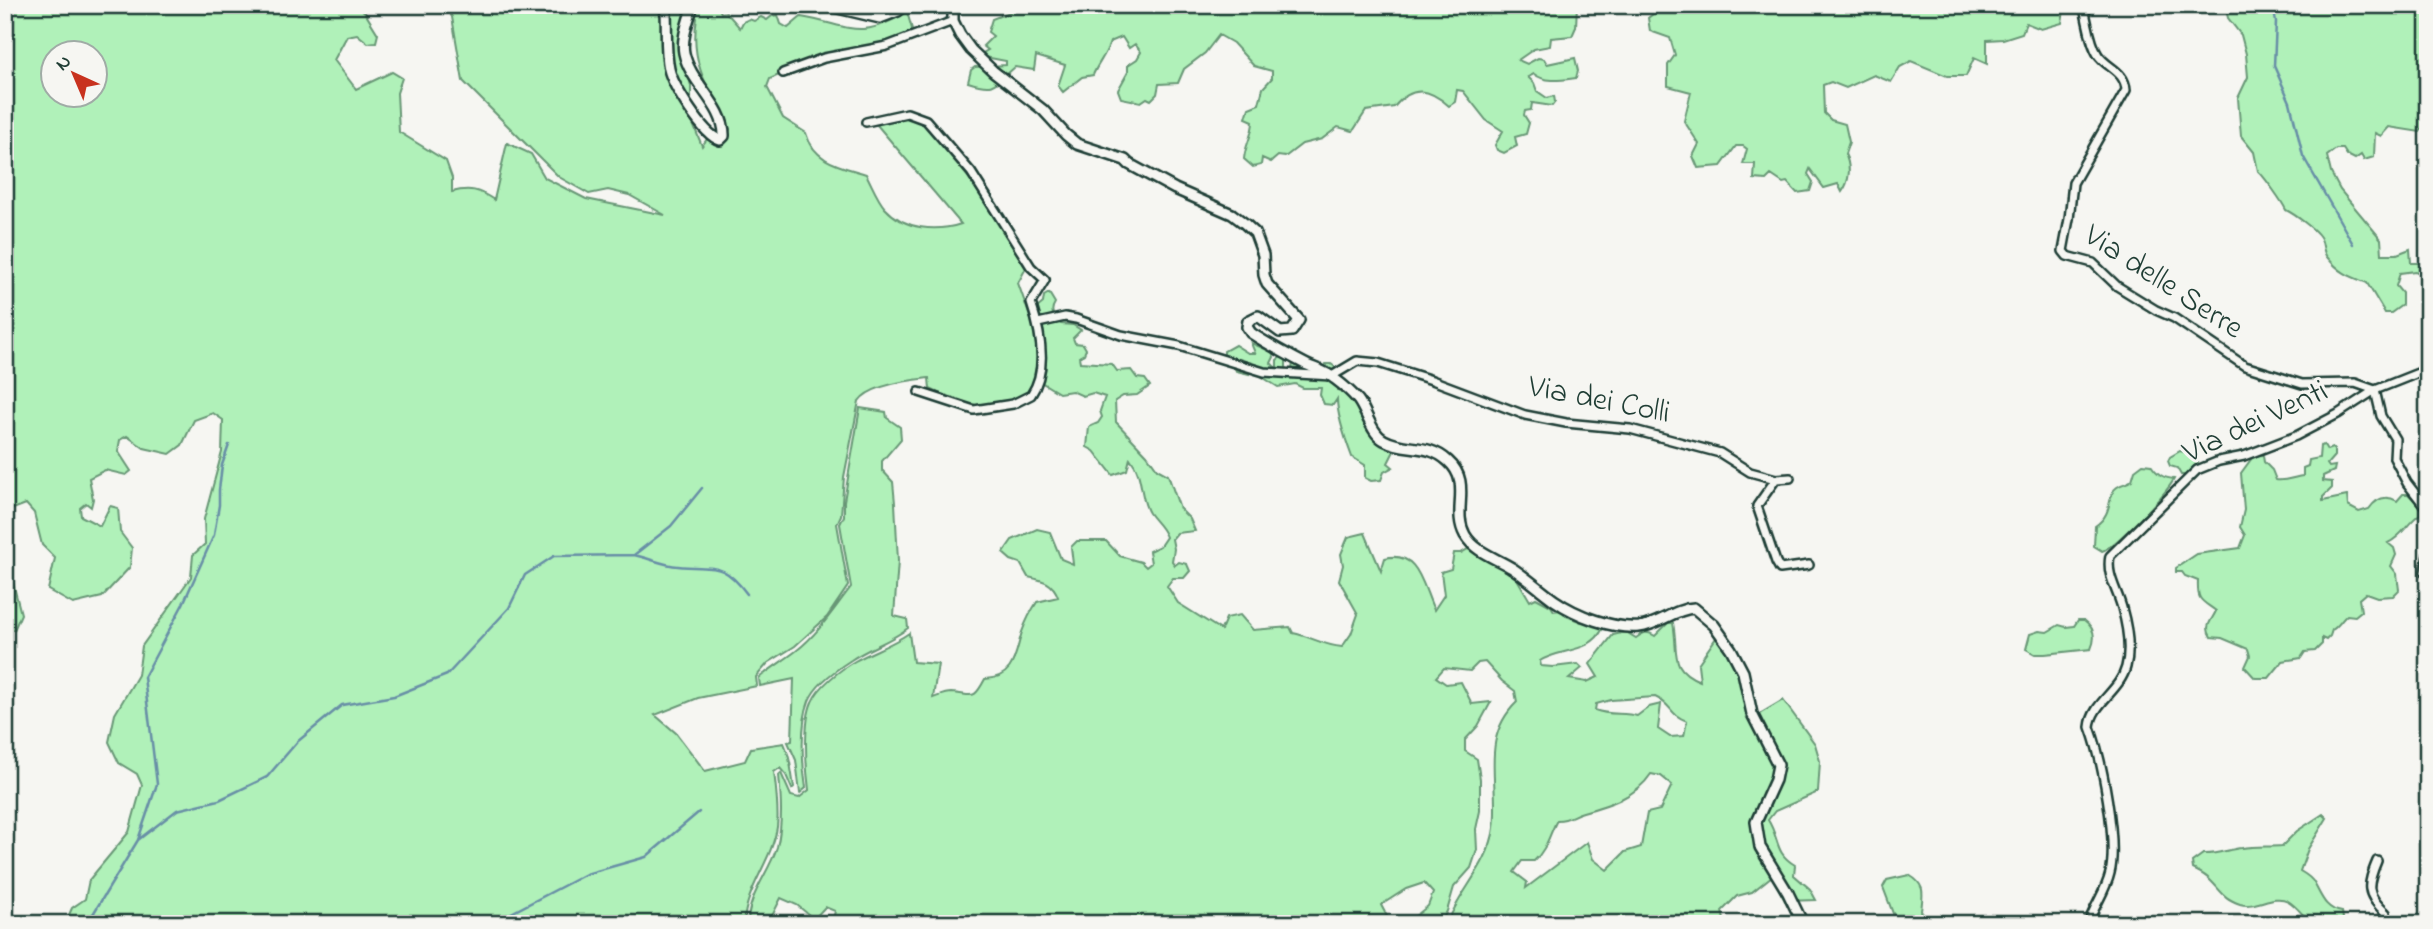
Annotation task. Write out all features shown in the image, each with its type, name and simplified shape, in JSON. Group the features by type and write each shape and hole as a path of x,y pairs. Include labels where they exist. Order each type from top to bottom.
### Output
{"street":[{"path":"663,5 666,13 669,71 702,127 713,138 720,140 724,136 724,126 698,83 684,53 693,5"},
{"path":"825,5 880,18 905,5"},
{"path":"953,5 953,21 971,50 1043,110 1077,144 1125,160 1175,189 1232,214 1255,233 1263,256 1267,284 1299,320 1292,331 1280,332 1258,316 1248,321 1247,327 1251,333 1332,376 1358,399 1375,432 1383,440 1435,451 1450,462 1462,480 1460,516 1464,534 1478,549 1514,570 1557,603 1605,623 1630,627 1653,625 1677,612 1694,608 1714,625 1743,671 1752,714 1778,765 1775,780 1756,822 1760,847 1803,924"},
{"name":"Via delle Serre","path":"2083,5 2095,49 2101,59 2112,65 2122,77 2126,90 2073,183 2063,251 2067,256 2093,263 2117,286 2174,318 2245,366 2302,384 2355,383 2375,390"},
{"path":"783,73 824,58 887,47 953,21"},
{"path":"866,122 907,114 926,120 977,180 1031,267 1045,280 1031,303 1038,323 1041,354 1038,377 1034,390 1023,400 991,409 974,410 919,392"},
{"path":"1038,323 1065,317 1121,335 1179,346 1264,372 1332,376"},
{"name":"Via dei Colli","path":"1332,376 1357,361 1378,363 1525,415 1642,432 1720,453 1750,472 1776,479 1790,478"},
{"path":"2428,369 2375,390 2381,416 2395,439 2394,458 2407,483 2428,510"},
{"name":"Via dei Venti","path":"2088,924 2110,874 2112,855 2103,774 2090,727 2095,711 2119,684 2126,668 2128,652 2128,635 2122,607 2108,569 2110,556 2197,470 2296,436 2338,414 2375,390"},
{"path":"1776,479 1757,506 1776,562 1780,569 1809,565"},
{"path":"2428,555 2428,578"},
{"path":"2377,861 2369,881 2370,892 2377,905 2386,913 2385,924"}],"green space":[{"path":"5,5 363,5 362,8 378,34 376,42 368,43 357,34 347,36 334,60 356,89 392,72 402,78 397,93 399,132 446,161 452,178 452,192 474,190 494,200 507,143 531,154 545,178 586,199 665,215 629,195 608,190 589,194 559,177 463,81 452,17 445,5 718,5 721,13 726,12 740,28 743,22 749,19 754,21 761,17 767,20 778,15 781,24 788,28 801,17 865,29 877,27 907,12 914,36 805,65 770,79 767,87 783,118 806,133 815,151 829,161 866,174 885,208 893,215 911,225 921,227 941,228 961,224 877,125 908,116 923,122 934,131 977,188 1026,268 1018,283 1036,334 1038,352 1033,388 1029,393 1021,399 983,407 969,407 930,389 929,378 891,384 864,396 859,401 844,477 841,515 837,524 848,586 827,617 795,646 768,663 756,677 757,686 698,698 655,715 676,733 705,771 745,761 751,748 784,743 794,787 792,789 780,768 774,772 777,827 770,852 749,899 744,924 65,924 72,908 85,899 89,880 129,832 142,785 137,774 119,763 109,742 115,714 138,675 142,646 191,577 193,555 205,544 204,519 222,452 223,420 213,413 194,420 182,445 170,454 144,448 127,436 120,440 118,451 131,471 126,475 105,470 89,478 93,499 91,507 86,503 80,508 81,516 100,526 110,506 118,508 120,532 132,548 130,567 102,597 73,604 48,590 55,558 42,545 34,513 26,504 5,512","holes":["690,15 697,18 695,34 698,63 730,129 724,142 707,139 702,146 691,119 691,86 681,44"]},
{"path":"1577,5 1576,27 1572,36 1551,38 1550,46 1534,49 1518,60 1527,64 1538,58 1544,59 1547,64 1575,58 1578,71 1576,78 1549,80 1534,74 1528,77 1537,91 1547,98 1554,96 1555,102 1552,106 1532,103 1531,110 1525,111 1524,115 1529,123 1526,134 1515,137 1517,146 1504,153 1497,150 1495,145 1503,131 1486,120 1463,91 1457,90 1455,102 1449,106 1434,95 1414,92 1394,107 1366,111 1353,131 1338,127 1322,139 1302,144 1285,157 1278,156 1271,162 1262,158 1261,165 1253,167 1244,159 1253,121 1246,118 1249,108 1259,104 1263,88 1272,78 1272,71 1254,66 1233,43 1219,35 1205,53 1184,69 1178,83 1159,84 1157,94 1151,100 1147,98 1141,102 1121,98 1118,90 1128,72 1128,65 1137,59 1141,52 1135,44 1129,48 1122,37 1110,42 1093,75 1082,77 1063,92 1058,86 1065,65 1036,56 1034,70 1015,67 994,85 989,86 968,82 971,70 975,67 1006,65 1006,61 985,57 983,53 988,50 983,46 993,36 988,32 992,19 1010,12 1012,7"},
{"path":"1664,5 2067,5 2062,23 2041,29 2026,23 2022,33 2003,39 1987,40 1987,64 1974,58 1966,76 1947,76 1911,61 1900,67 1891,82 1874,75 1846,88 1831,82 1823,85 1824,113 1831,120 1845,124 1849,142 1845,154 1848,178 1842,192 1838,184 1824,188 1810,169 1808,174 1813,182 1810,191 1797,193 1787,182 1783,183 1771,175 1766,180 1754,179 1755,164 1743,164 1747,149 1743,146 1736,146 1721,166 1698,168 1693,156 1699,144 1684,121 1691,92 1668,86 1668,65 1675,55 1670,38 1650,31 1648,18"},
{"path":"2225,5 2428,5 2428,125 2424,125 2420,132 2389,127 2381,136 2375,133 2374,157 2364,160 2361,155 2355,159 2343,149 2336,149 2327,156 2331,173 2340,190 2381,239 2382,254 2397,254 2410,249 2411,263 2421,263 2428,258 2428,276 2415,271 2400,273 2396,286 2402,293 2402,305 2391,313 2385,313 2367,283 2336,267 2325,255 2317,234 2286,210 2258,171 2254,152 2241,136 2238,98 2248,77 2246,54 2241,35 2228,18"},
{"path":"1049,293 1055,303 1053,314 1061,324 1073,325 1081,330 1073,338 1075,343 1083,344 1086,349 1079,357 1080,362 1112,364 1117,371 1131,370 1137,378 1145,379 1150,386 1137,395 1123,396 1115,401 1116,422 1157,469 1168,475 1180,509 1190,519 1195,531 1177,533 1172,539 1172,561 1175,565 1179,562 1187,564 1190,571 1184,578 1173,578 1167,586 1178,603 1221,630 1226,618 1240,615 1253,630 1290,627 1293,633 1342,647 1351,634 1358,614 1339,580 1343,565 1341,554 1348,537 1365,533 1381,571 1385,558 1405,559 1412,564 1422,580 1434,610 1444,595 1441,572 1451,569 1454,553 1468,549 1513,572 1530,601 1536,598 1551,606 1554,611 1561,610 1566,616 1581,622 1584,620 1592,625 1600,625 1603,628 1591,642 1540,661 1541,666 1553,667 1578,664 1582,668 1569,679 1587,682 1598,677 1590,664 1613,635 1626,632 1636,638 1646,633 1655,636 1668,623 1673,623 1679,665 1683,671 1700,681 1698,664 1716,638 1730,654 1736,667 1751,719 1783,700 1815,744 1820,761 1818,792 1775,811 1768,820 1780,850 1795,865 1794,875 1810,889 1816,900 1785,901 1772,876 1752,892 1737,896 1722,911 1725,924 1447,924 1491,841 1495,811 1495,746 1505,716 1517,702 1515,691 1485,662 1478,663 1470,671 1444,668 1436,677 1446,684 1461,682 1472,704 1491,702 1478,726 1465,740 1465,751 1477,759 1480,779 1477,850 1471,868 1454,887 1440,924 1416,924 1413,918 1428,906 1433,893 1424,883 1406,889 1381,905 1391,924 832,924 835,911 825,907 814,919 797,905 781,898 768,924 748,923 751,903 779,838 779,775 781,773 791,796 799,798 809,790 807,721 815,696 830,679 855,661 909,633 913,662 938,664 933,698 949,693 975,694 985,679 995,678 1008,669 1025,624 1037,602 1058,597 1050,585 1028,577 1020,563 1003,553 1012,540 1037,529 1050,532 1061,559 1073,564 1071,547 1077,541 1106,541 1120,556 1141,562 1146,567 1151,563 1149,551 1160,546 1166,537 1146,507 1137,472 1130,458 1127,470 1113,475 1094,451 1087,447 1089,427 1098,423 1102,417 1100,411 1105,397 1093,393 1083,396 1072,391 1059,393 1041,382 1043,345 1037,308 1043,303 1044,296","holes":["1655,697 1687,721 1684,736 1670,737 1658,729 1661,704 1649,707 1637,716 1595,710 1596,704 1611,700","1651,774 1661,776 1672,785 1660,810 1647,813 1641,847 1625,852 1607,870 1593,859 1587,842 1526,888 1527,882 1514,872 1522,861 1534,861 1545,847 1557,820 1621,799 1638,789"]},
{"path":"1251,343 1272,352 1274,357 1271,363 1275,367 1282,356 1286,359 1286,368 1292,371 1293,361 1307,371 1322,372 1326,364 1339,370 1338,390 1352,399 1371,423 1383,432 1381,442 1394,451 1388,463 1393,467 1384,472 1381,480 1371,481 1365,478 1365,465 1352,457 1340,421 1337,399 1333,405 1324,404 1320,395 1321,388 1303,388 1295,384 1278,387 1256,373 1253,364 1249,366 1249,374 1236,371 1233,363 1224,356 1224,351 1235,345 1248,353 1255,353"},
{"path":"860,408 886,412 887,418 900,427 901,439 882,461 882,470 893,482 895,503 898,561 894,616 907,619 908,628 845,664 827,678 812,695 806,710 803,732 806,788 800,793 796,760 788,742 792,741 794,679 760,686 759,678 812,637 851,587 840,524 844,516 844,501"},
{"path":"2324,445 2327,450 2334,450 2334,456 2327,464 2329,467 2335,466 2334,471 2323,476 2323,481 2332,482 2332,488 2323,497 2323,501 2347,496 2348,506 2359,512 2369,509 2381,499 2397,501 2403,494 2408,494 2420,506 2420,514 2398,537 2388,543 2394,548 2396,555 2391,566 2397,574 2399,590 2393,596 2377,597 2366,593 2359,599 2361,611 2355,616 2347,615 2326,640 2322,638 2322,644 2315,651 2305,652 2301,658 2283,661 2269,678 2255,678 2245,667 2250,656 2248,649 2222,638 2211,637 2208,627 2216,611 2201,599 2198,581 2182,572 2176,572 2176,568 2197,554 2240,548 2245,535 2240,527 2244,510 2241,473 2252,458 2259,453 2276,480 2286,480 2303,476 2303,468 2308,466 2309,460 2319,458 2320,446"},
{"path":"2180,451 2192,454 2198,462 2186,475 2181,475 2168,461"},
{"path":"2143,464 2151,465 2161,475 2174,479 2140,519 2102,551 2094,546 2095,526 2105,516 2113,491 2132,480 2135,470"},
{"path":"5,579 12,579 21,614 14,630 5,628"},
{"path":"2078,620 2084,620 2092,630 2094,641 2091,649 2035,654 2026,649 2030,634 2047,632 2059,625 2074,626"},
{"path":"2323,814 2327,818 2308,849 2300,871 2311,879 2331,908 2342,912 2343,918 2337,924 2312,924 2288,901 2282,899 2252,905 2234,902 2207,877 2193,869 2192,862 2203,854 2247,847 2282,846 2297,831"},
{"path":"1909,875 1921,886 1921,911 1931,924 1897,924 1883,887 1887,880"}],"waterway":[{"path":"2273,5 2276,22 2274,66 2290,102 2303,156 2353,244"},
{"path":"138,840 157,784 144,677 183,604 214,535 222,465 229,445"},
{"path":"87,924 138,840 177,810 219,800 267,777 297,742 342,705 394,696 447,675 509,608 525,575 554,556 634,555 671,526 702,488"},
{"path":"634,555 673,565 724,571 747,594"},
{"path":"490,924 586,874 646,857 699,812"}]}
